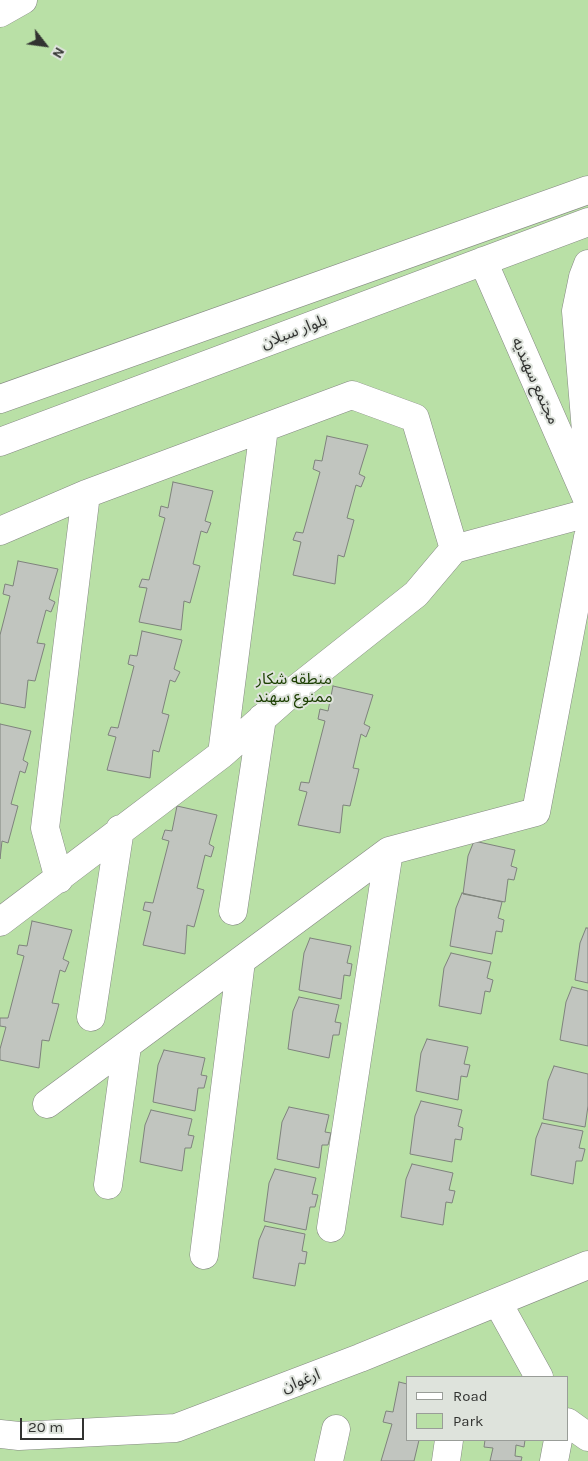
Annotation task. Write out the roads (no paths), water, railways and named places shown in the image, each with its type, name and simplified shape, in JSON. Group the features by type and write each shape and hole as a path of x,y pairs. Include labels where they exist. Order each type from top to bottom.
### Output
{"street":[{"path":"0,13 23,0"},
{"path":"0,399 588,190"},
{"name":"بلوار سبلان","path":"0,442 588,222"},
{"name":"مجتمع سهندیه","path":"482,261 588,502"},
{"name":"مجتمع سهندیه","path":"588,264 583,277 576,310 588,455"},
{"path":"0,531 86,494 352,395 415,418 454,549"},
{"path":"222,754 264,428"},
{"path":"59,879 45,828 86,494"},
{"path":"0,922 59,879 120,829 222,754 262,718 416,594 454,549 588,514"},
{"path":"47,1104 389,850 536,812 588,537"},
{"path":"233,911 262,718"},
{"path":"92,1017 120,829"},
{"path":"331,1228 389,850"},
{"path":"204,1255 241,961"},
{"path":"108,1185 127,1046"},
{"name":"ارغوان","path":"0,1434 19,1436 176,1428 360,1358 588,1265"},
{"path":"498,1303 538,1376"},
{"path":"568,1423 588,1437"},
{"path":"329,1461 336,1429"},
{"path":"446,1461 449,1441"},
{"path":"554,1461 558,1441"}],"park label":[{"name":"منطقه شکار ممنوع سهند","path":"294,688"}]}
